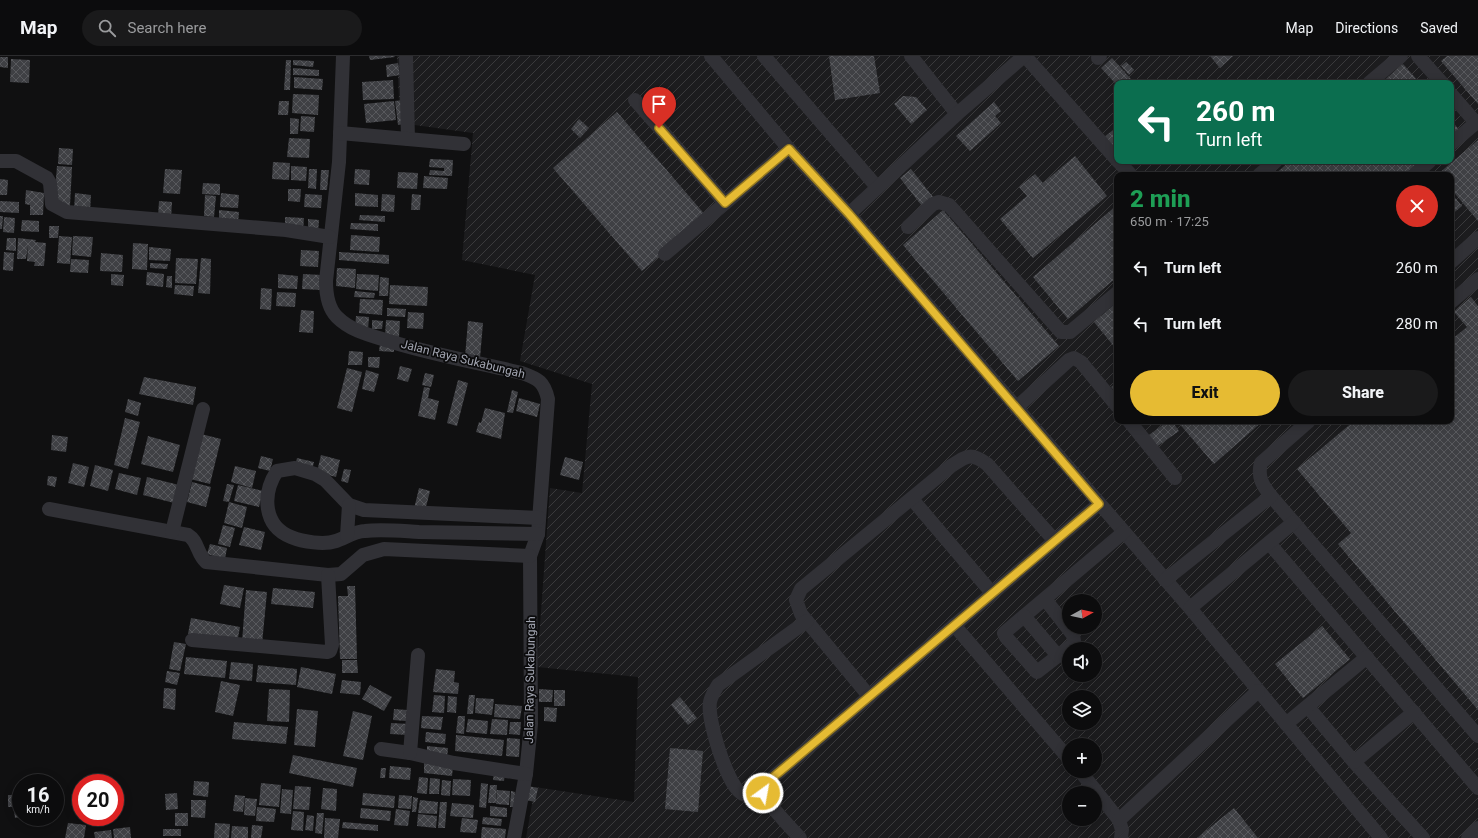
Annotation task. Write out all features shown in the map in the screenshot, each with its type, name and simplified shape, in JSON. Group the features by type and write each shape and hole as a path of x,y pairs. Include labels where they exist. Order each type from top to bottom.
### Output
{"street":[{"name":"Jalan Raya Sukabungah","path":"343,56 340,134 326,295 332,312 351,328 426,352 522,373 536,378 545,387 548,399 538,534 530,556 531,724 526,774 514,838"},
{"path":"406,56 408,139"},
{"path":"710,56 789,149 849,214 1190,608 1381,838"},
{"path":"764,56 877,187"},
{"path":"911,56 957,114"},
{"path":"849,214 957,114 1025,56 1114,156"},
{"path":"1373,80 1401,56"},
{"path":"1418,56 1439,80"},
{"path":"1454,97 1477,122 1454,141"},
{"path":"635,100 725,203"},
{"path":"340,134 464,144"},
{"path":"665,254 789,149"},
{"path":"0,161 16,161 47,178 50,183 52,204 71,213 286,230 330,237"},
{"path":"1121,164 1128,172"},
{"path":"1263,172 1272,164"},
{"path":"1417,172 1427,164"},
{"path":"908,226 933,204 939,202 949,205 1060,332 1070,332 1114,295"},
{"path":"1454,259 1478,238"},
{"path":"1454,299 1478,279"},
{"path":"1016,408 1069,360 1074,358 1081,362 1114,402"},
{"path":"172,532 203,409"},
{"path":"1131,424 1175,478"},
{"path":"1306,424 1262,463 1260,476 1264,486 1478,736"},
{"path":"869,696 801,614 796,600 801,589 964,458 977,457 987,464 1055,541"},
{"path":"538,534 363,530 326,543 292,538 280,532 269,519 268,497 273,478 278,471 295,468 315,474 325,480 349,504 364,510 539,518"},
{"path":"1165,580 1272,496"},
{"path":"912,499 992,593"},
{"path":"347,536 349,504"},
{"path":"800,838 766,798 762,788 765,784 1099,504"},
{"path":"49,509 172,532 192,538 206,562 328,575 341,574 363,556 384,549 530,556"},
{"path":"1190,608 1294,522"},
{"path":"1044,599 1074,639 1072,645 1037,672 1004,634 1044,599 1124,532"},
{"path":"1269,542 1478,788"},
{"path":"192,640 327,652 330,651 332,645 328,575"},
{"path":"1024,616 1058,656"},
{"path":"766,798 747,796 735,787 719,752 710,710 710,701 718,685 807,621"},
{"path":"954,625 1062,751"},
{"path":"410,753 418,655"},
{"path":"1286,724 1367,657"},
{"path":"1119,820 1258,691"},
{"path":"1308,707 1354,762 1423,838"},
{"path":"1354,762 1414,712"},
{"path":"381,749 410,753 454,763 526,774"},
{"path":"1086,778 1119,820 1122,830 1121,838"},
{"path":"1468,838 1478,828"}],"shaded area":[{"path":"397,56 1478,56 1478,838 526,838 535,787 634,802 638,677 537,667 550,488 582,493 592,384 520,361 535,275 462,260 473,133 400,123"}],"building":[{"path":"369,56 394,56 395,57 370,60"},
{"path":"829,56 874,56 880,93 835,100"},
{"path":"1210,56 1233,56 1220,68"},
{"path":"1447,56 1478,56 1478,104 1441,61"},
{"path":"0,57 8,57 8,68 0,67"},
{"path":"1112,58 1131,79 1114,80 1114,82 1101,68"},
{"path":"11,59 30,60 29,83 10,82"},
{"path":"286,60 291,60 290,90 284,90"},
{"path":"293,60 314,61 313,67 293,65"},
{"path":"1126,62 1134,70 1129,75 1121,66"},
{"path":"398,63 400,75 387,77 386,65"},
{"path":"1403,64 1417,80 1384,80"},
{"path":"293,68 319,70 319,76 293,75"},
{"path":"294,77 323,79 322,90 294,88"},
{"path":"393,80 394,99 363,100 362,82"},
{"path":"293,94 319,95 318,115 292,113"},
{"path":"903,96 916,97 927,110 911,124 894,104"},
{"path":"403,100 405,124 398,125 395,101"},
{"path":"279,101 289,101 288,115 278,115"},
{"path":"394,101 396,120 366,123 364,104"},
{"path":"994,102 1001,111 995,116 1001,123 970,151 956,136"},
{"path":"617,112 706,216 642,271 553,168"},
{"path":"301,116 315,117 314,132 300,131"},
{"path":"290,118 299,119 298,134 290,134"},
{"path":"579,119 589,128 580,138 571,129"},
{"path":"1454,124 1461,132 1454,138"},
{"path":"1114,129 1114,149 1104,137"},
{"path":"289,138 310,139 309,158 287,157"},
{"path":"1478,140 1478,221 1454,193 1454,172 1440,172 1450,164 1454,164 1454,160"},
{"path":"59,148 73,149 72,165 58,164"},
{"path":"1075,156 1107,196 1033,258 1000,219 1027,196 1019,187 1035,174 1043,183"},
{"path":"430,159 453,160 452,176 429,175 430,170 444,171 444,168 429,167"},
{"path":"273,162 290,163 289,180 272,179"},
{"path":"1287,164 1424,164 1415,172 1277,172"},
{"path":"57,166 72,167 70,206 54,205"},
{"path":"291,166 307,167 306,181 291,180"},
{"path":"165,169 182,170 180,194 163,193"},
{"path":"309,169 317,169 316,189 308,188"},
{"path":"355,169 370,170 369,185 354,184"},
{"path":"911,169 933,197 922,206 900,178"},
{"path":"321,170 329,170 327,190 320,190"},
{"path":"398,172 418,173 417,189 397,188"},
{"path":"424,176 448,178 447,189 423,188"},
{"path":"0,179 8,180 7,195 0,195"},
{"path":"203,183 220,184 220,195 202,194"},
{"path":"288,189 301,189 300,202 288,201"},
{"path":"26,190 44,193 43,215 30,215 30,205 25,204"},
{"path":"75,193 91,195 90,212 74,211"},
{"path":"221,193 239,195 238,208 220,207"},
{"path":"355,193 378,195 378,207 355,206"},
{"path":"305,194 322,195 321,208 304,207"},
{"path":"382,194 395,195 394,212 381,211"},
{"path":"412,194 421,195 420,210 411,210"},
{"path":"205,195 216,196 214,217 204,216"},
{"path":"1454,197 1462,206 1454,213"},
{"path":"0,201 19,202 19,213 0,212"},
{"path":"159,201 172,202 171,218 158,217"},
{"path":"1114,208 1114,280 1068,319 1033,277"},
{"path":"219,210 239,212 238,223 219,222"},
{"path":"943,210 1059,346 1018,381 903,245"},
{"path":"360,215 385,216 385,222 359,220"},
{"path":"0,216 3,216 2,229 0,229"},
{"path":"4,217 15,218 14,233 3,232"},
{"path":"285,217 304,218 303,230 285,229"},
{"path":"308,219 319,220 318,233 308,233"},
{"path":"22,220 39,221 39,232 21,231"},
{"path":"351,223 378,224 378,231 350,229"},
{"path":"49,226 59,226 58,238 49,238"},
{"path":"351,235 380,237 379,252 350,250"},
{"path":"59,236 72,237 70,264 57,263"},
{"path":"73,236 93,237 91,257 72,255"},
{"path":"7,238 16,238 16,251 6,250"},
{"path":"18,238 46,243 44,266 34,266 35,262 27,261 28,246 26,259 17,259"},
{"path":"133,243 148,244 147,270 132,269"},
{"path":"149,247 171,249 170,261 149,260"},
{"path":"301,250 319,251 318,267 300,266"},
{"path":"4,252 14,253 13,271 3,270"},
{"path":"339,252 389,255 389,264 339,260"},
{"path":"101,253 123,255 122,272 100,271"},
{"path":"176,258 198,259 196,284 175,283"},
{"path":"201,258 211,259 210,294 198,293"},
{"path":"71,259 89,260 88,273 70,272"},
{"path":"150,263 168,264 167,269 150,268"},
{"path":"337,268 356,269 355,288 336,286"},
{"path":"147,272 164,274 163,287 146,285"},
{"path":"111,274 124,275 123,286 111,285"},
{"path":"278,274 298,276 297,289 278,288"},
{"path":"303,274 322,275 321,290 302,289"},
{"path":"357,274 379,275 378,291 356,289"},
{"path":"167,276 172,276 172,288 166,287"},
{"path":"380,277 389,278 388,296 379,296"},
{"path":"175,285 194,286 193,296 174,294"},
{"path":"390,285 428,287 427,306 389,304"},
{"path":"261,288 272,289 271,310 260,309"},
{"path":"355,291 375,293 374,298 354,297"},
{"path":"277,292 296,293 295,307 276,306"},
{"path":"1471,297 1478,306 1478,710 1338,544 1351,533 1297,469 1350,424 1454,424 1454,338 1467,327 1454,312"},
{"path":"360,299 383,300 382,315 359,313"},
{"path":"1114,305 1114,346 1094,322"},
{"path":"387,308 406,309 405,317 387,316"},
{"path":"301,310 314,311 313,333 299,332"},
{"path":"408,312 424,313 423,329 407,328"},
{"path":"356,316 369,317 368,330 355,329"},
{"path":"372,320 383,321 382,329 372,329"},
{"path":"386,320 400,321 399,337 385,336"},
{"path":"468,321 483,323 480,358 465,357"},
{"path":"380,345 394,346 394,352 379,351"},
{"path":"349,351 363,352 362,365 348,365"},
{"path":"368,357 380,357 379,368 368,367"},
{"path":"400,366 412,369 408,382 397,379"},
{"path":"347,368 362,372 352,412 337,408"},
{"path":"366,370 379,374 374,392 362,389"},
{"path":"425,373 434,375 431,387 422,385"},
{"path":"144,377 196,387 193,405 139,394"},
{"path":"458,380 468,383 457,426 447,423"},
{"path":"424,387 430,388 428,398 439,401 435,420 418,416"},
{"path":"512,390 518,392 513,413 507,412"},
{"path":"519,398 540,404 537,417 516,411"},
{"path":"128,399 141,403 138,416 125,412"},
{"path":"485,408 505,413 501,439 476,432 479,422 481,423"},
{"path":"125,418 140,422 128,469 114,465"},
{"path":"1164,424 1174,424 1179,431 1155,448 1145,438"},
{"path":"1180,424 1260,424 1214,464"},
{"path":"201,434 221,439 210,484 190,479"},
{"path":"52,435 68,437 66,452 51,450"},
{"path":"148,436 180,445 173,472 141,464"},
{"path":"321,455 340,460 336,477 317,472"},
{"path":"261,456 273,459 270,471 258,468"},
{"path":"565,457 583,462 579,480 560,475"},
{"path":"297,458 314,462 312,470 295,466"},
{"path":"73,463 89,467 84,487 68,483"},
{"path":"95,465 113,470 108,491 90,486"},
{"path":"235,466 256,471 252,488 231,482"},
{"path":"344,469 351,470 348,483 341,481"},
{"path":"119,473 141,478 137,495 115,489"},
{"path":"48,476 57,477 55,487 47,485"},
{"path":"147,477 183,486 178,504 143,495"},
{"path":"192,482 211,487 206,507 187,502"},
{"path":"227,484 234,485 229,502 223,501"},
{"path":"238,485 263,491 259,507 234,501"},
{"path":"419,488 430,491 425,511 414,509"},
{"path":"229,502 247,507 242,528 224,523"},
{"path":"223,525 235,528 230,547 218,544"},
{"path":"244,527 265,532 261,550 239,545"},
{"path":"210,544 227,548 225,559 207,554"},
{"path":"224,585 244,588 240,608 220,604"},
{"path":"347,586 355,586 357,659 340,659 338,596 348,596"},
{"path":"273,588 315,592 313,608 271,604"},
{"path":"246,590 267,592 262,644 242,642"},
{"path":"191,618 240,627 237,643 188,634"},
{"path":"1322,626 1350,659 1303,698 1275,664"},
{"path":"174,642 186,644 180,671 169,669"},
{"path":"186,657 227,661 225,678 184,674"},
{"path":"342,660 357,660 358,673 342,673"},
{"path":"231,662 253,664 252,681 229,679"},
{"path":"258,665 297,669 296,685 256,682"},
{"path":"301,667 336,674 332,694 297,687"},
{"path":"436,669 455,671 454,682 459,683 458,694 433,692"},
{"path":"167,671 180,673 177,685 165,682"},
{"path":"342,680 361,682 360,695 340,693"},
{"path":"221,681 240,685 233,716 215,712"},
{"path":"370,685 392,697 384,711 362,699"},
{"path":"164,688 176,689 175,710 163,708"},
{"path":"269,689 290,690 289,722 267,721"},
{"path":"539,689 553,690 552,702 539,702"},
{"path":"554,690 565,690 565,706 554,706"},
{"path":"434,695 445,696 444,713 432,712"},
{"path":"469,695 475,695 473,714 467,714"},
{"path":"448,696 457,697 456,713 447,712"},
{"path":"680,697 697,718 688,725 671,705"},
{"path":"476,698 494,699 492,715 475,713"},
{"path":"495,704 522,706 520,719 494,717"},
{"path":"544,707 557,708 556,722 544,721"},
{"path":"297,709 318,711 315,747 294,745"},
{"path":"394,709 407,710 406,721 393,720"},
{"path":"353,711 372,716 363,760 343,756"},
{"path":"422,716 443,717 441,730 421,728"},
{"path":"458,716 465,716 464,734 456,733"},
{"path":"468,719 488,721 487,734 466,732"},
{"path":"492,719 508,720 507,735 490,734"},
{"path":"234,722 288,727 286,744 232,739"},
{"path":"510,722 521,722 520,735 509,734"},
{"path":"391,723 409,724 408,735 390,734"},
{"path":"426,732 446,734 445,744 425,742"},
{"path":"456,735 504,740 502,756 455,751"},
{"path":"507,738 520,739 519,757 506,756"},
{"path":"427,746 448,748 447,758 427,756"},
{"path":"670,748 703,751 698,812 665,809"},
{"path":"293,755 357,768 353,787 289,773"},
{"path":"424,763 453,766 452,776 424,773"},
{"path":"390,766 411,768 410,780 389,778"},
{"path":"381,768 386,768 385,778 380,778"},
{"path":"494,772 505,773 504,781 493,780"},
{"path":"419,777 428,778 427,794 417,793"},
{"path":"430,778 440,779 439,794 429,794"},
{"path":"453,779 471,780 470,796 452,795"},
{"path":"442,780 451,781 450,796 441,795"},
{"path":"194,781 209,782 208,797 193,795"},
{"path":"261,783 281,785 279,807 259,805"},
{"path":"481,783 488,784 486,808 479,807"},
{"path":"490,785 497,785 496,803 488,803"},
{"path":"295,786 311,787 309,810 293,809"},
{"path":"528,786 538,788 535,802 526,800"},
{"path":"323,788 337,789 336,811 321,809"},
{"path":"282,789 293,790 291,814 280,813"},
{"path":"497,790 510,791 509,805 496,804"},
{"path":"511,791 515,792 514,807 510,807"},
{"path":"177,793 178,809 166,810 165,794"},
{"path":"363,793 395,796 394,808 362,805"},
{"path":"8,795 12,795 12,807 8,807"},
{"path":"235,795 245,796 243,812 233,811"},
{"path":"399,795 412,796 411,809 398,808"},
{"path":"413,797 418,798 416,812 412,812"},
{"path":"245,798 257,799 255,816 244,815"},
{"path":"191,800 206,800 205,818 191,817"},
{"path":"420,800 438,802 437,814 418,813"},
{"path":"440,802 447,802 445,828 438,828"},
{"path":"452,803 474,805 473,818 450,816"},
{"path":"490,806 507,808 507,817 490,816"},
{"path":"257,807 276,809 274,822 256,821"},
{"path":"361,808 391,811 390,821 360,818"},
{"path":"1234,808 1258,838 1197,838"},
{"path":"396,809 410,811 408,826 394,825"},
{"path":"293,811 304,812 303,831 291,830"},
{"path":"175,813 188,813 188,826 175,826"},
{"path":"317,813 324,813 322,834 315,833"},
{"path":"418,814 437,816 436,828 417,826"},
{"path":"307,815 314,816 313,831 305,830"},
{"path":"483,817 502,819 501,826 482,824"},
{"path":"325,818 340,819 338,838 324,838"},
{"path":"462,818 478,820 476,833 460,832"},
{"path":"343,822 378,825 378,831 342,828"},
{"path":"68,823 72,823 72,826 86,826 84,838 65,838"},
{"path":"215,823 230,824 229,838 214,838"},
{"path":"252,825 263,826 261,838 251,838"},
{"path":"232,826 248,827 248,838 231,838"},
{"path":"130,827 131,838 114,838 113,829"},
{"path":"482,827 506,829 505,838 481,838"},
{"path":"163,829 181,829 181,836 163,836"},
{"path":"111,830 112,838 95,838 94,832"}],"route":[{"path":"659,128 725,203 789,149 849,214 1099,504 765,784 762,788 763,793"}]}
